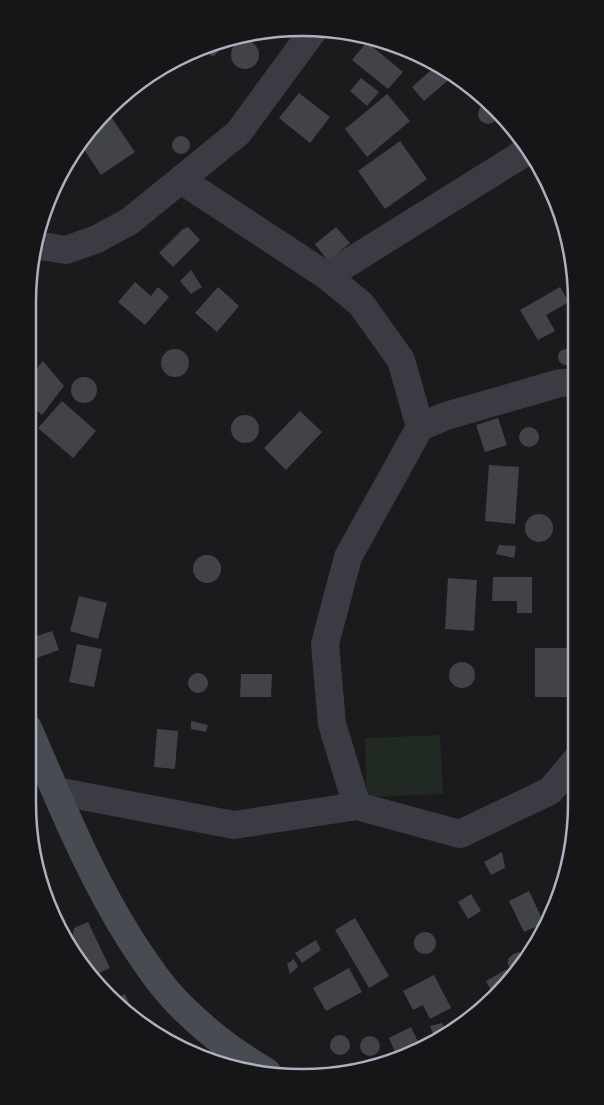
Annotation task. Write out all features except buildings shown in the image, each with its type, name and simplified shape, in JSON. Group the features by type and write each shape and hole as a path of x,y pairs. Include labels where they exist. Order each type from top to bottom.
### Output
{"street":[{"path":"42,246 66,250 97,239 130,221 238,133 310,36"},
{"path":"327,276 523,154"},
{"path":"181,180 327,276 361,304 400,360 420,427"},
{"path":"357,806 332,724 325,644 348,557 420,427 446,416 560,383 568,383"},
{"path":"36,746 85,856 115,915 148,966 181,1007 213,1036 254,1064"},
{"path":"56,791 234,825 357,806 460,834 550,791 568,770"}],"shaded area":[{"path":"440,735 443,794 367,797 365,738"}]}
